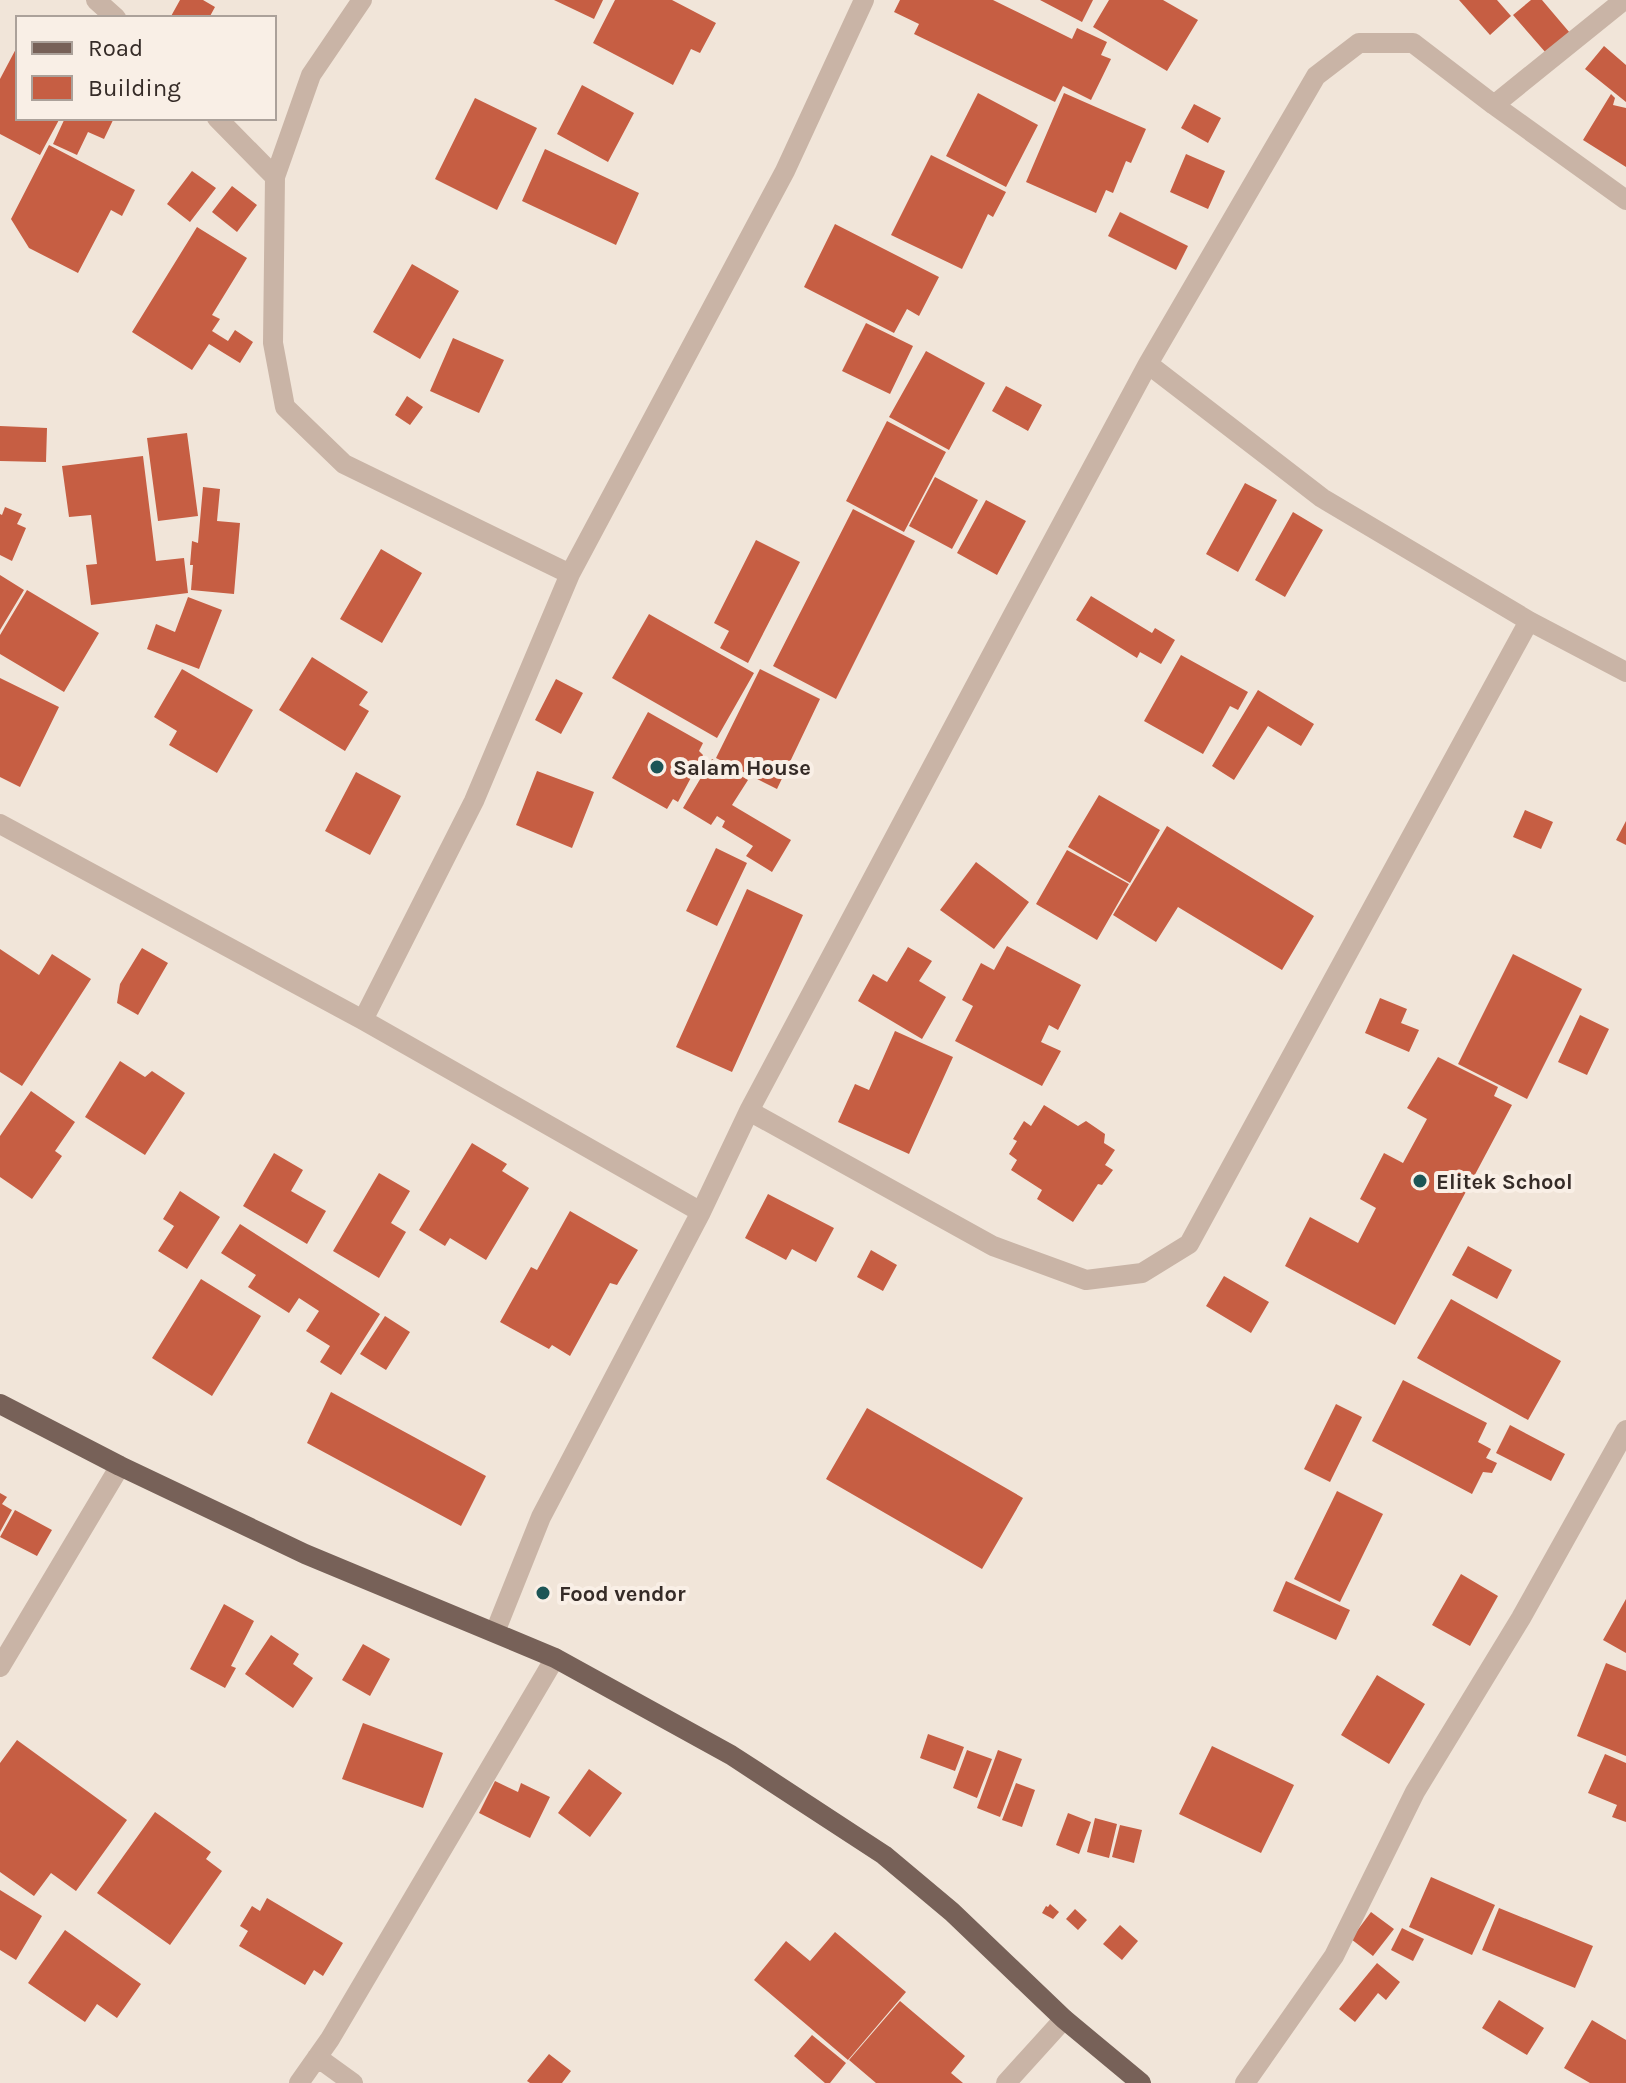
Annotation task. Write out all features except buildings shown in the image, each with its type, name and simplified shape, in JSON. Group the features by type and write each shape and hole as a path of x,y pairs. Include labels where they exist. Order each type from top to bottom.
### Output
{"main road":[{"path":"0,1404 120,1466 305,1554 555,1658 731,1755 884,1855 952,1912 1064,2019 1141,2083"}],"street":[{"path":"96,0 114,16"},
{"path":"362,0 311,75 275,177 273,343 285,407 344,464 570,574"},
{"path":"363,1020 474,801 570,574 785,171 864,0"},
{"path":"1494,105 1624,0"},
{"path":"495,1632 541,1517 701,1212 749,1111 1148,364 1316,76 1359,43 1413,43 1626,200"},
{"path":"219,120 275,177"},
{"path":"1148,364 1322,498 1529,621 1626,672"},
{"path":"749,1111 993,1246 1086,1280 1142,1273 1189,1244 1529,621"},
{"path":"0,824 363,1020 701,1212"},
{"path":"1245,2083 1334,1956 1415,1792 1521,1618 1626,1430"},
{"path":"0,1667 120,1466"},
{"path":"299,2083 330,2039 555,1658"},
{"path":"1006,2083 1064,2019"},
{"path":"317,2057 353,2083"}],"place":[{"name":"Salam House","path":"657,767"},
{"name":"Elitek School","path":"1420,1181"},
{"name":"Food vendor","path":"543,1593"}]}
